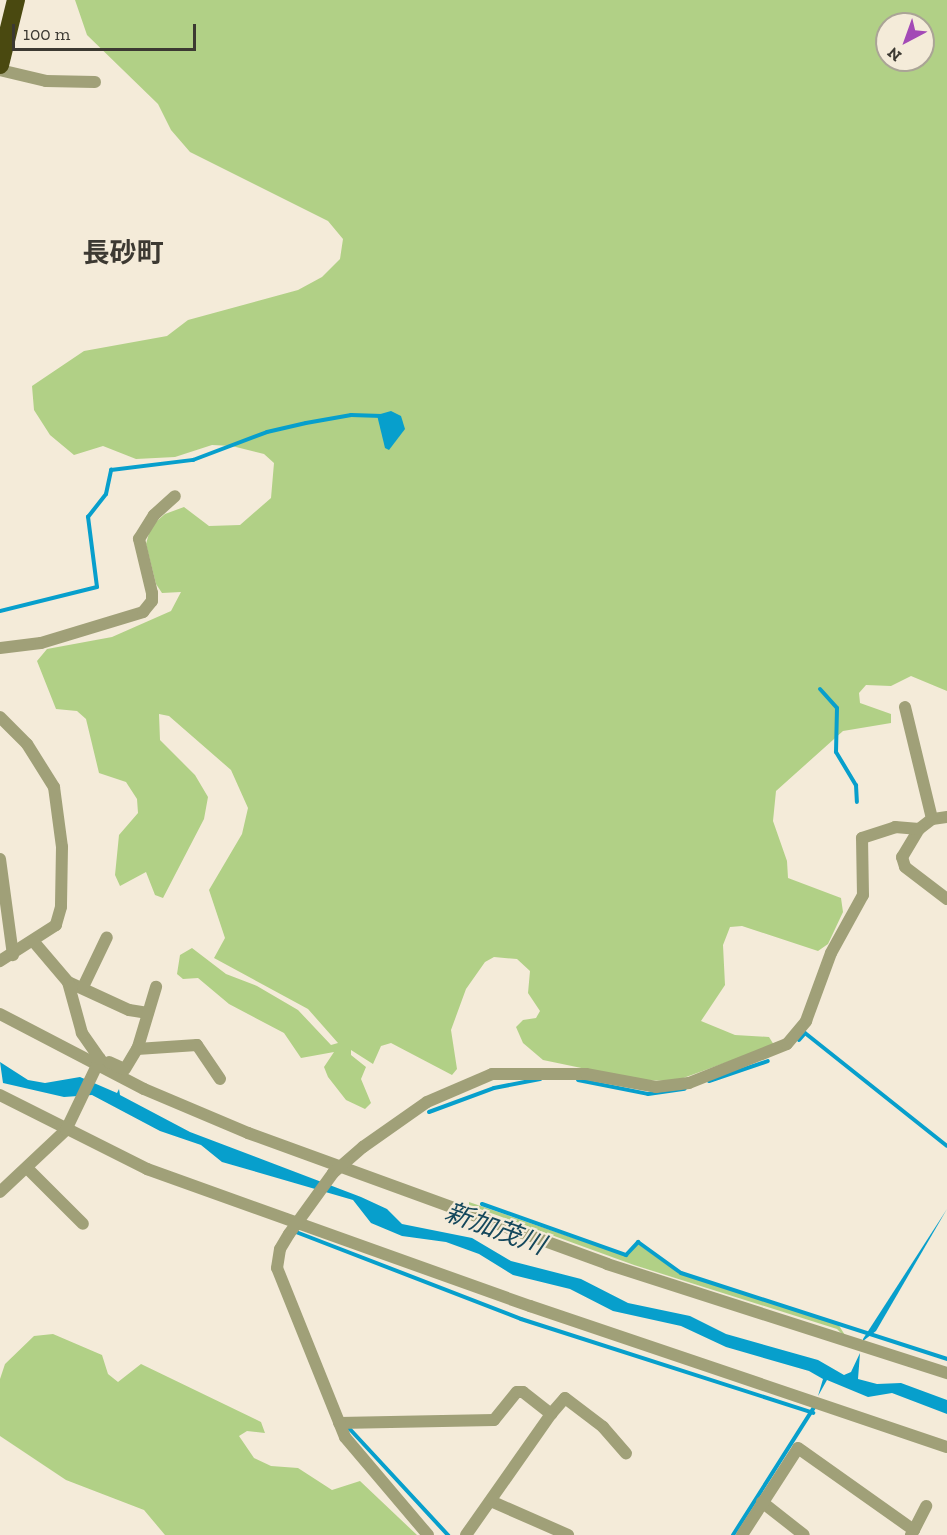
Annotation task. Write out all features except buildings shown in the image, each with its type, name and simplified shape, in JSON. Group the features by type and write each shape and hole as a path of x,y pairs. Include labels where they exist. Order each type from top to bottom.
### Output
{"highway":[{"path":"0,14 3,0"},
{"path":"0,65 16,0"}],"street":[{"path":"0,70 46,81 95,82"},
{"path":"0,648 41,643 143,612 152,601 140,539 154,515 175,496"},
{"path":"905,707 932,819"},
{"path":"0,717 27,744 57,796 61,907 56,925 34,942 0,961"},
{"path":"947,817 932,819 919,829 903,862 947,899"},
{"path":"428,1535 366,1468 339,1423 278,1268 280,1249 300,1219 337,1170 427,1102 492,1074 586,1074 656,1087 689,1083 778,1050 806,1021 831,953 863,895 862,838 895,827 919,829"},
{"path":"0,859 13,955"},
{"path":"83,987 107,937"},
{"path":"34,942 68,982 82,1033 97,1065"},
{"path":"68,982 129,1010 148,1013"},
{"path":"97,1065 125,1070 137,1049 156,987"},
{"path":"0,1014 189,1110 337,1170 607,1264 947,1373"},
{"path":"137,1049 197,1045 220,1079"},
{"path":"0,1192 67,1127 97,1065"},
{"path":"0,1095 147,1168 300,1219 530,1306 947,1447"},
{"path":"27,1168 83,1224"},
{"path":"339,1423 494,1420 517,1392 523,1392 551,1414"},
{"path":"466,1535 493,1502 551,1414 565,1398 603,1427 626,1453"},
{"path":"742,1535 798,1448 912,1532 927,1506"},
{"path":"493,1502 568,1535"},
{"path":"762,1502 804,1535"}],"green space":[{"path":"75,0 947,0 947,691 911,676 891,686 866,685 859,693 860,703 891,714 891,723 843,731 776,791 773,821 787,861 788,878 841,898 843,912 828,944 818,951 742,926 730,927 723,945 725,985 701,1021 735,1035 769,1037 774,1045 675,1081 639,1080 543,1060 523,1043 516,1027 523,1020 536,1018 540,1011 528,993 530,971 517,959 494,957 485,962 466,989 451,1030 457,1069 452,1075 391,1043 381,1046 373,1064 351,1050 351,1055 366,1067 361,1079 371,1103 365,1109 346,1100 328,1077 324,1067 334,1052 301,1058 284,1033 229,1004 198,978 183,979 177,974 180,955 192,948 226,974 257,986 298,1010 331,1045 338,1043 308,1009 214,958 225,938 209,890 242,834 248,808 231,770 169,716 159,714 160,740 195,775 208,797 204,819 163,898 155,895 146,872 120,886 115,875 119,835 138,813 137,799 126,782 99,773 86,719 77,711 56,709 37,661 47,649 112,637 171,611 181,592 162,593 156,584 146,544 151,526 165,514 184,507 209,526 240,525 271,498 274,463 264,454 232,446 212,445 175,457 136,459 103,446 74,455 50,435 34,410 32,386 84,351 167,336 188,320 298,290 322,277 340,259 343,239 328,221 190,152 171,130 158,104 87,35"},
{"path":"469,1202 626,1256 638,1244 680,1274 838,1324 848,1340 837,1329 634,1265 469,1205"},
{"path":"53,1334 102,1355 108,1374 118,1382 141,1364 261,1422 265,1433 247,1431 239,1436 254,1458 271,1466 298,1468 332,1490 360,1481 417,1535 165,1535 144,1510 66,1480 0,1436 0,1379 5,1364 34,1336"}],"water":[{"path":"391,411 401,416 405,429 389,450 385,448 377,415"},
{"path":"0,1062 28,1080 45,1083 80,1077 117,1093 119,1089 120,1095 190,1132 361,1197 387,1209 402,1224 472,1238 511,1261 581,1279 628,1303 690,1316 726,1334 818,1360 844,1375 851,1372 860,1353 858,1379 877,1384 901,1383 947,1400 947,1414 892,1393 868,1397 827,1380 818,1396 823,1379 809,1371 726,1347 681,1326 613,1311 570,1289 513,1275 479,1254 446,1242 402,1236 371,1223 353,1200 222,1162 201,1145 160,1131 92,1095 64,1097 3,1083"},
{"path":"947,1209 876,1331 863,1341 863,1339"}],"waterway":[{"path":"0,611 97,587 88,517 106,494 111,470 193,460 267,432 306,423 351,415 382,416"},
{"path":"820,689 837,708 836,752 856,785 857,802"},
{"path":"799,1040 805,1033 947,1146"},
{"path":"709,1081 768,1061"},
{"path":"429,1112 494,1088 540,1079"},
{"path":"578,1080 648,1094 685,1089"},
{"name":"新加茂川","path":"482,1204 626,1255 638,1242 681,1273 947,1359"},
{"path":"296,1232 521,1319 813,1413"},
{"path":"733,1535 816,1404"},
{"path":"347,1426 448,1535"}],"district":[{"name":"長砂町","path":"123,254"}]}
